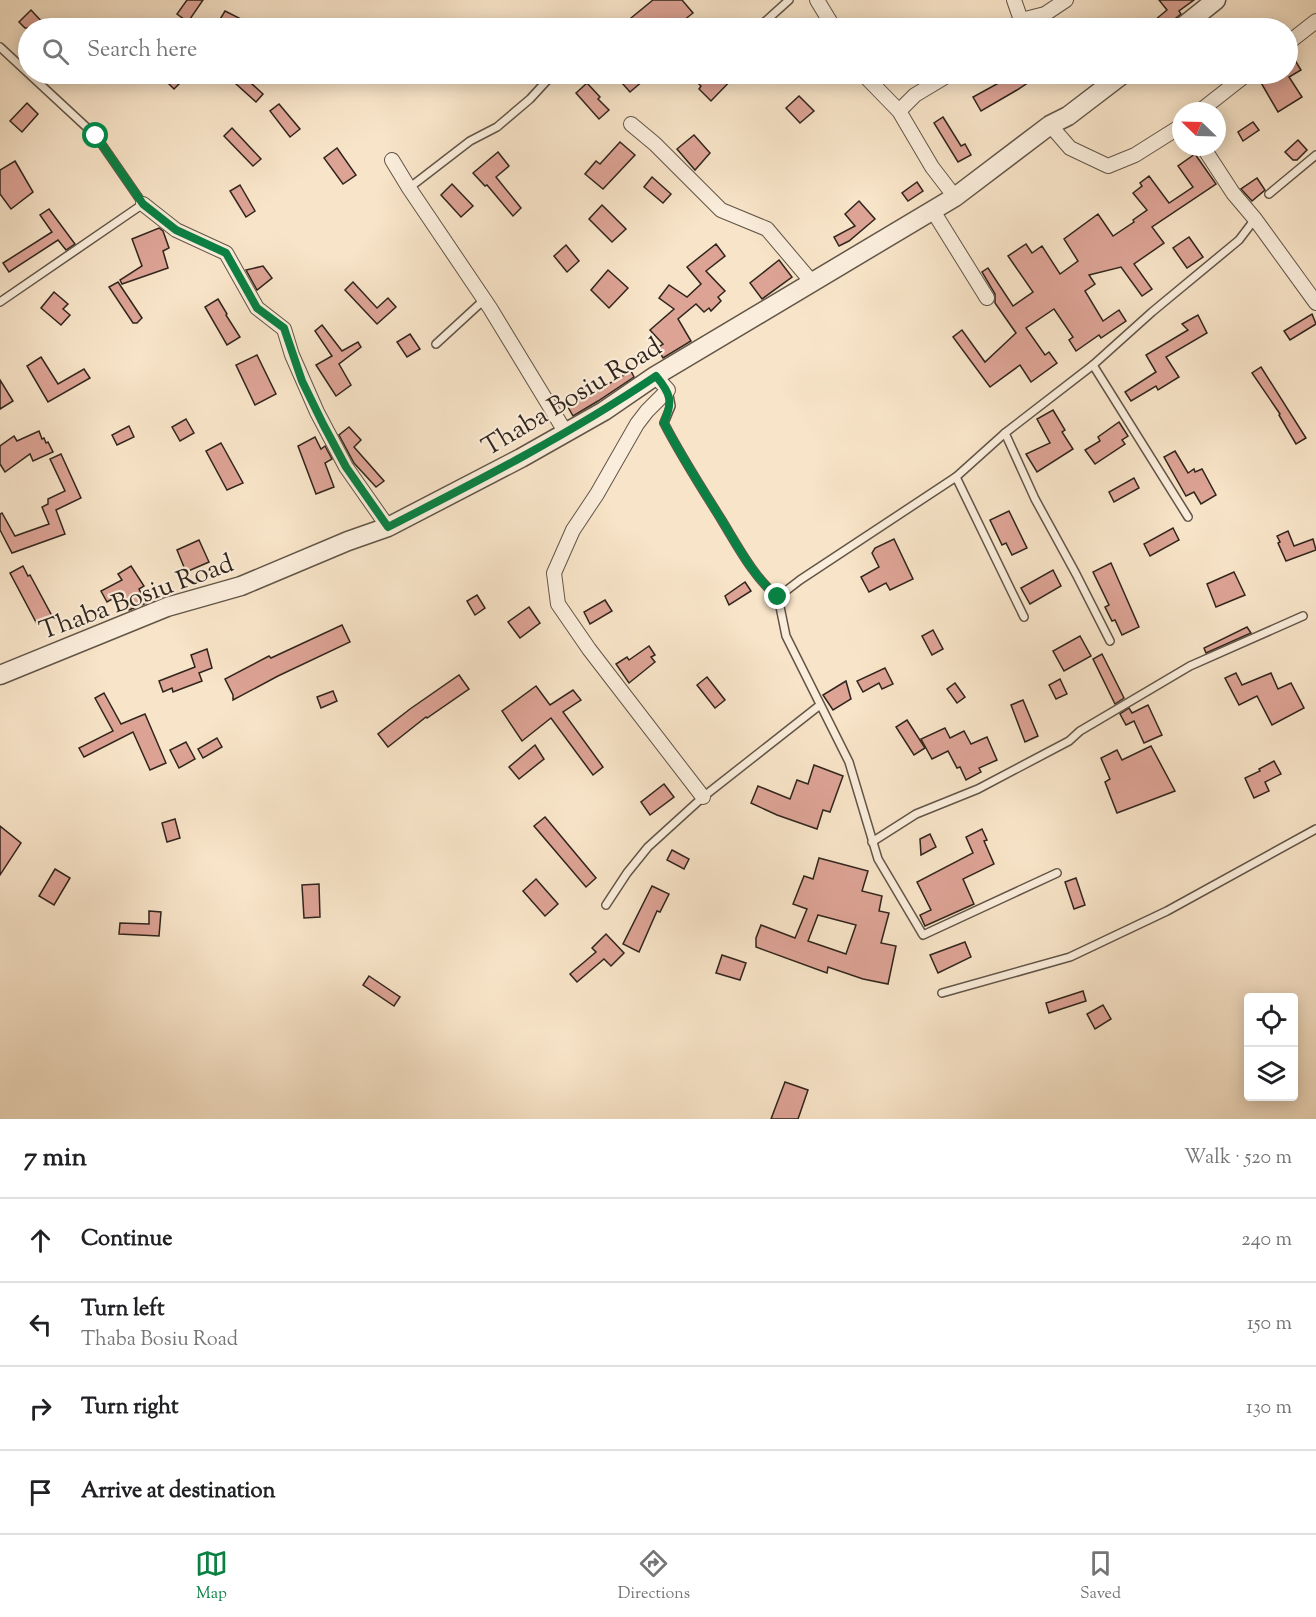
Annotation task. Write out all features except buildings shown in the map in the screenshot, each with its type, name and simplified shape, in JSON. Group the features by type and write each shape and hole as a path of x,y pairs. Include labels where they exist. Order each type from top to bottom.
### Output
{"street":[{"path":"817,0 828,18"},
{"path":"1014,0 1016,18"},
{"path":"1033,18 1045,14 1066,0"},
{"path":"1194,18 1216,0"},
{"path":"1298,35 1316,21"},
{"path":"873,84 899,111 932,167 955,197"},
{"path":"899,111 915,95 933,84"},
{"name":"Thaba Bosiu Road","path":"0,675 167,607 241,586 348,541 388,527 521,458 604,411 656,376 812,281 933,211 1110,84"},
{"path":"1211,102 1234,84"},
{"path":"631,124 655,144 721,210 767,229 812,281"},
{"path":"1050,125 1070,148 1108,166 1136,155 1172,132"},
{"path":"1209,156 1233,193 1255,219 1316,303"},
{"path":"392,160 484,299 566,433"},
{"path":"143,204 176,230 226,253 257,308 284,328 292,356 320,418 346,467 388,527"},
{"path":"933,211 987,298"},
{"path":"656,376 668,390 642,417 573,530 554,573 554,580 558,604 589,649 703,796"}],"lane":[{"path":"769,18 789,0"},
{"path":"0,48 18,64"},
{"path":"0,302 143,204 96,136 39,84"},
{"path":"409,188 470,141 497,127 544,84"},
{"path":"1269,194 1316,155"},
{"path":"778,597 800,579 956,477 1005,433 1094,365 1152,312 1239,240 1255,219"},
{"path":"435,344 484,299"},
{"path":"1094,365 1188,518"},
{"path":"668,390 671,406 664,423 742,552 768,589 778,597 786,636 849,762 878,859 922,935 1057,873"},
{"path":"1005,433 1035,499 1110,641"},
{"path":"956,477 1024,617"},
{"path":"872,842 916,814 978,789 1069,741 1080,731 1190,666 1303,616"},
{"path":"606,905 648,847 703,796 820,705"},
{"path":"942,993 1070,957 1167,911 1316,829"}],"route":[{"path":"96,136 143,204 176,230 226,253 257,308 284,328 302,381 323,424 346,467 388,527 521,458 604,411 656,376 668,390 671,406 664,423 676,447 742,552 768,589 778,597"}]}
